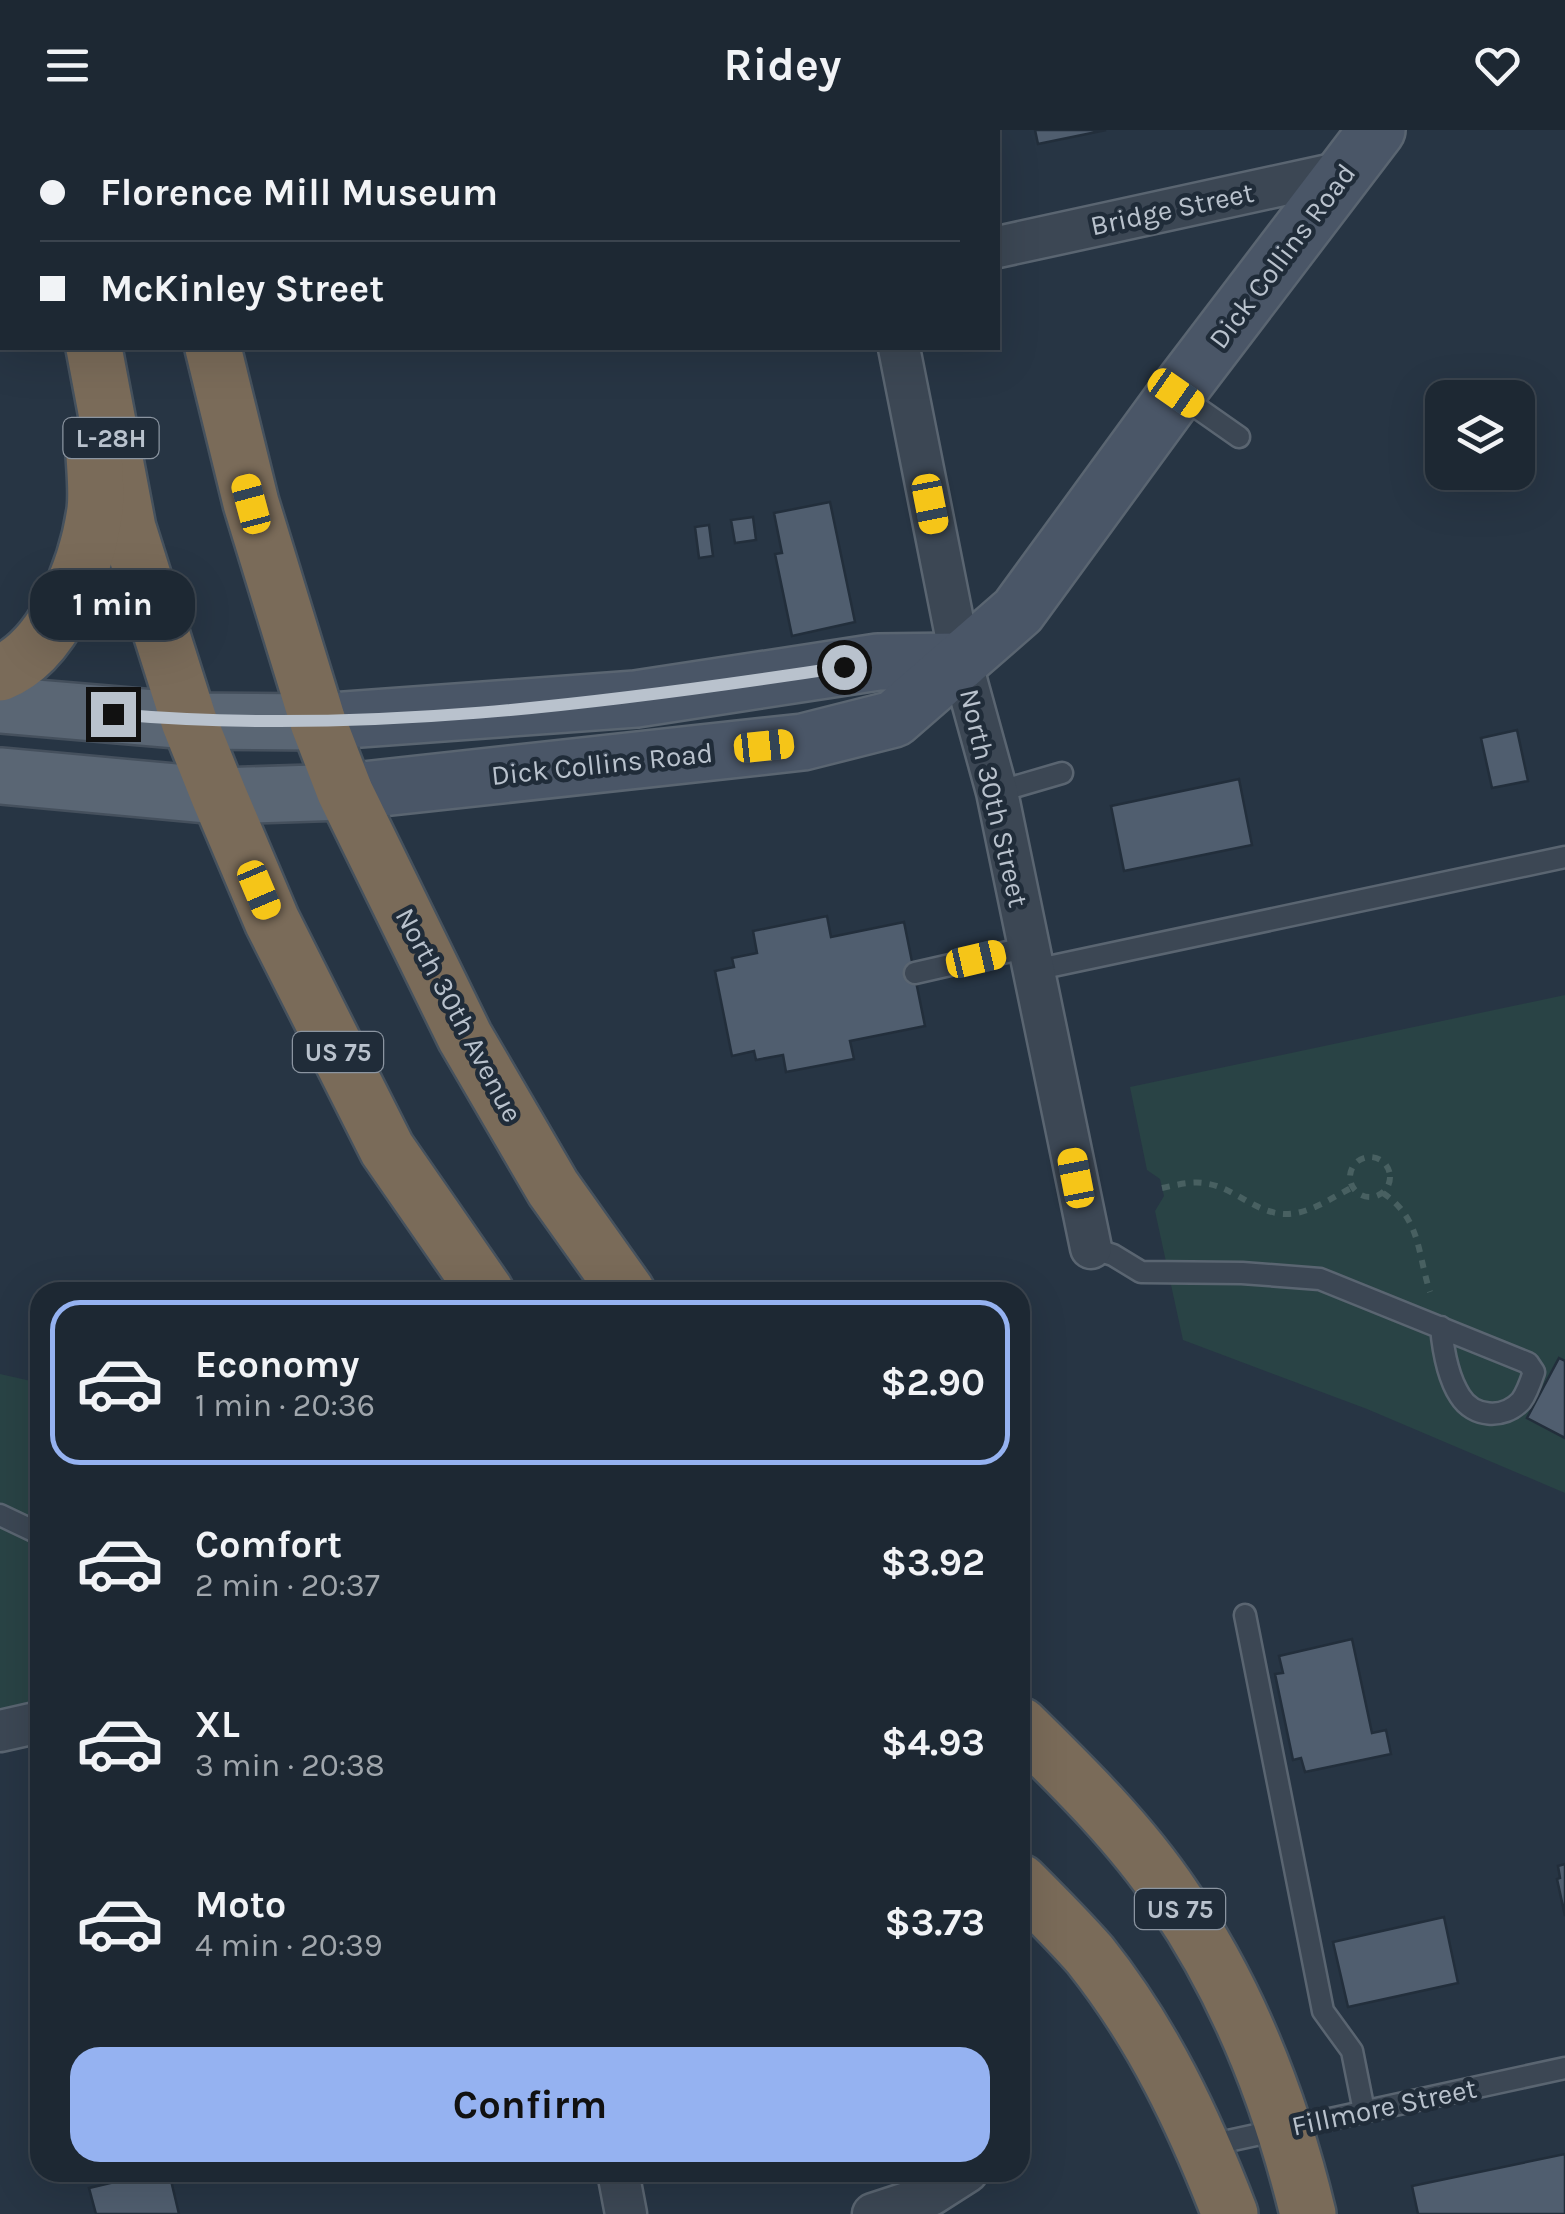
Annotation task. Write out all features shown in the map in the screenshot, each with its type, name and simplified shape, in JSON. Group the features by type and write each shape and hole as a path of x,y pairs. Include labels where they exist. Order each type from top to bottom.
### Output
{"highway":[{"path":"0,674 18,666 50,628 73,591 95,510 93,350"},
{"name":"L-28H","path":"93,350 128,528 189,721 219,796"},
{"name":"North 30th Avenue","path":"213,350 251,504 318,722 345,792 465,1037 553,1188 620,1282"},
{"name":"US 75","path":"219,796 272,921 388,1149 479,1282"},
{"name":"US 75","path":"1030,1736 1138,1851 1174,1898 1254,2045 1285,2129 1308,2214"},
{"path":"1030,1892 1088,1953 1124,2001 1178,2089 1230,2214"}],"main road":[{"name":"Dick Collins Road","path":"0,776 219,796 345,792 803,742 894,719 1018,611 1176,393 1362,151"},
{"path":"0,705 189,721 318,722 636,698 878,662 961,661"}],"street":[{"name":"Bridge Street","path":"1000,246 1362,151"},
{"name":"North 30th Street","path":"899,350 961,661 997,792 1091,1248"},
{"path":"0,1731 30,1724"},
{"path":"620,2182 626,2214"},
{"path":"873,2214 930,2194 950,2182"}],"lane":[{"path":"1176,393 1239,437"},
{"path":"997,792 1062,773"},
{"path":"915,973 1031,958 1565,857"},
{"path":"1091,1248 1113,1255 1140,1272 1273,1274 1320,1279 1441,1327 1528,1363 1534,1372 1520,1400 1507,1410 1489,1414 1478,1412 1460,1397 1443,1352 1441,1327"},
{"path":"0,1515 30,1529"},
{"path":"1244,1615 1323,2011 1352,2051 1364,2111"},
{"name":"Fillmore Street","path":"1204,2147 1565,2068"}],"path":[{"path":"1383,1193 1390,1182 1389,1169 1374,1157 1356,1162 1350,1174 1353,1187 1363,1196 1383,1193 1396,1202 1413,1224 1441,1327"},
{"path":"1162,1188 1213,1184 1260,1208 1289,1214 1312,1208 1353,1187"}],"green space":[{"path":"1565,995 1565,1493 1367,1409 1183,1340 1155,1211 1164,1196 1160,1179 1147,1170 1130,1087"},
{"path":"0,1374 30,1381 30,1707 0,1713"}],"building":[{"path":"1035,130 1106,130 1038,144"},
{"path":"830,502 855,622 792,636 775,554 782,553 774,513"},
{"path":"753,517 756,540 735,543 731,520"},
{"path":"709,525 713,556 699,558 695,527"},
{"path":"1517,730 1528,781 1492,788 1481,738"},
{"path":"1239,779 1252,845 1124,871 1111,806"},
{"path":"827,916 831,937 904,922 925,1026 850,1041 854,1059 786,1072 783,1055 756,1060 754,1051 732,1056 715,971 734,967 732,958 757,953 753,931"},
{"path":"1559,1358 1565,1361 1565,1438 1527,1418"},
{"path":"1352,1639 1372,1733 1386,1730 1391,1754 1305,1772 1301,1758 1293,1760 1275,1674 1283,1673 1279,1656"},
{"path":"1565,1864 1565,1916 1557,1879 1558,1866"},
{"path":"1444,1917 1458,1983 1348,2007 1333,1942"},
{"path":"1565,2154 1565,2214 1418,2214 1412,2186"},
{"path":"114,2182 171,2182 179,2214 96,2214 89,2188"}],"route":[{"path":"113,714 189,721 286,722 410,717 636,698 844,667"}]}
